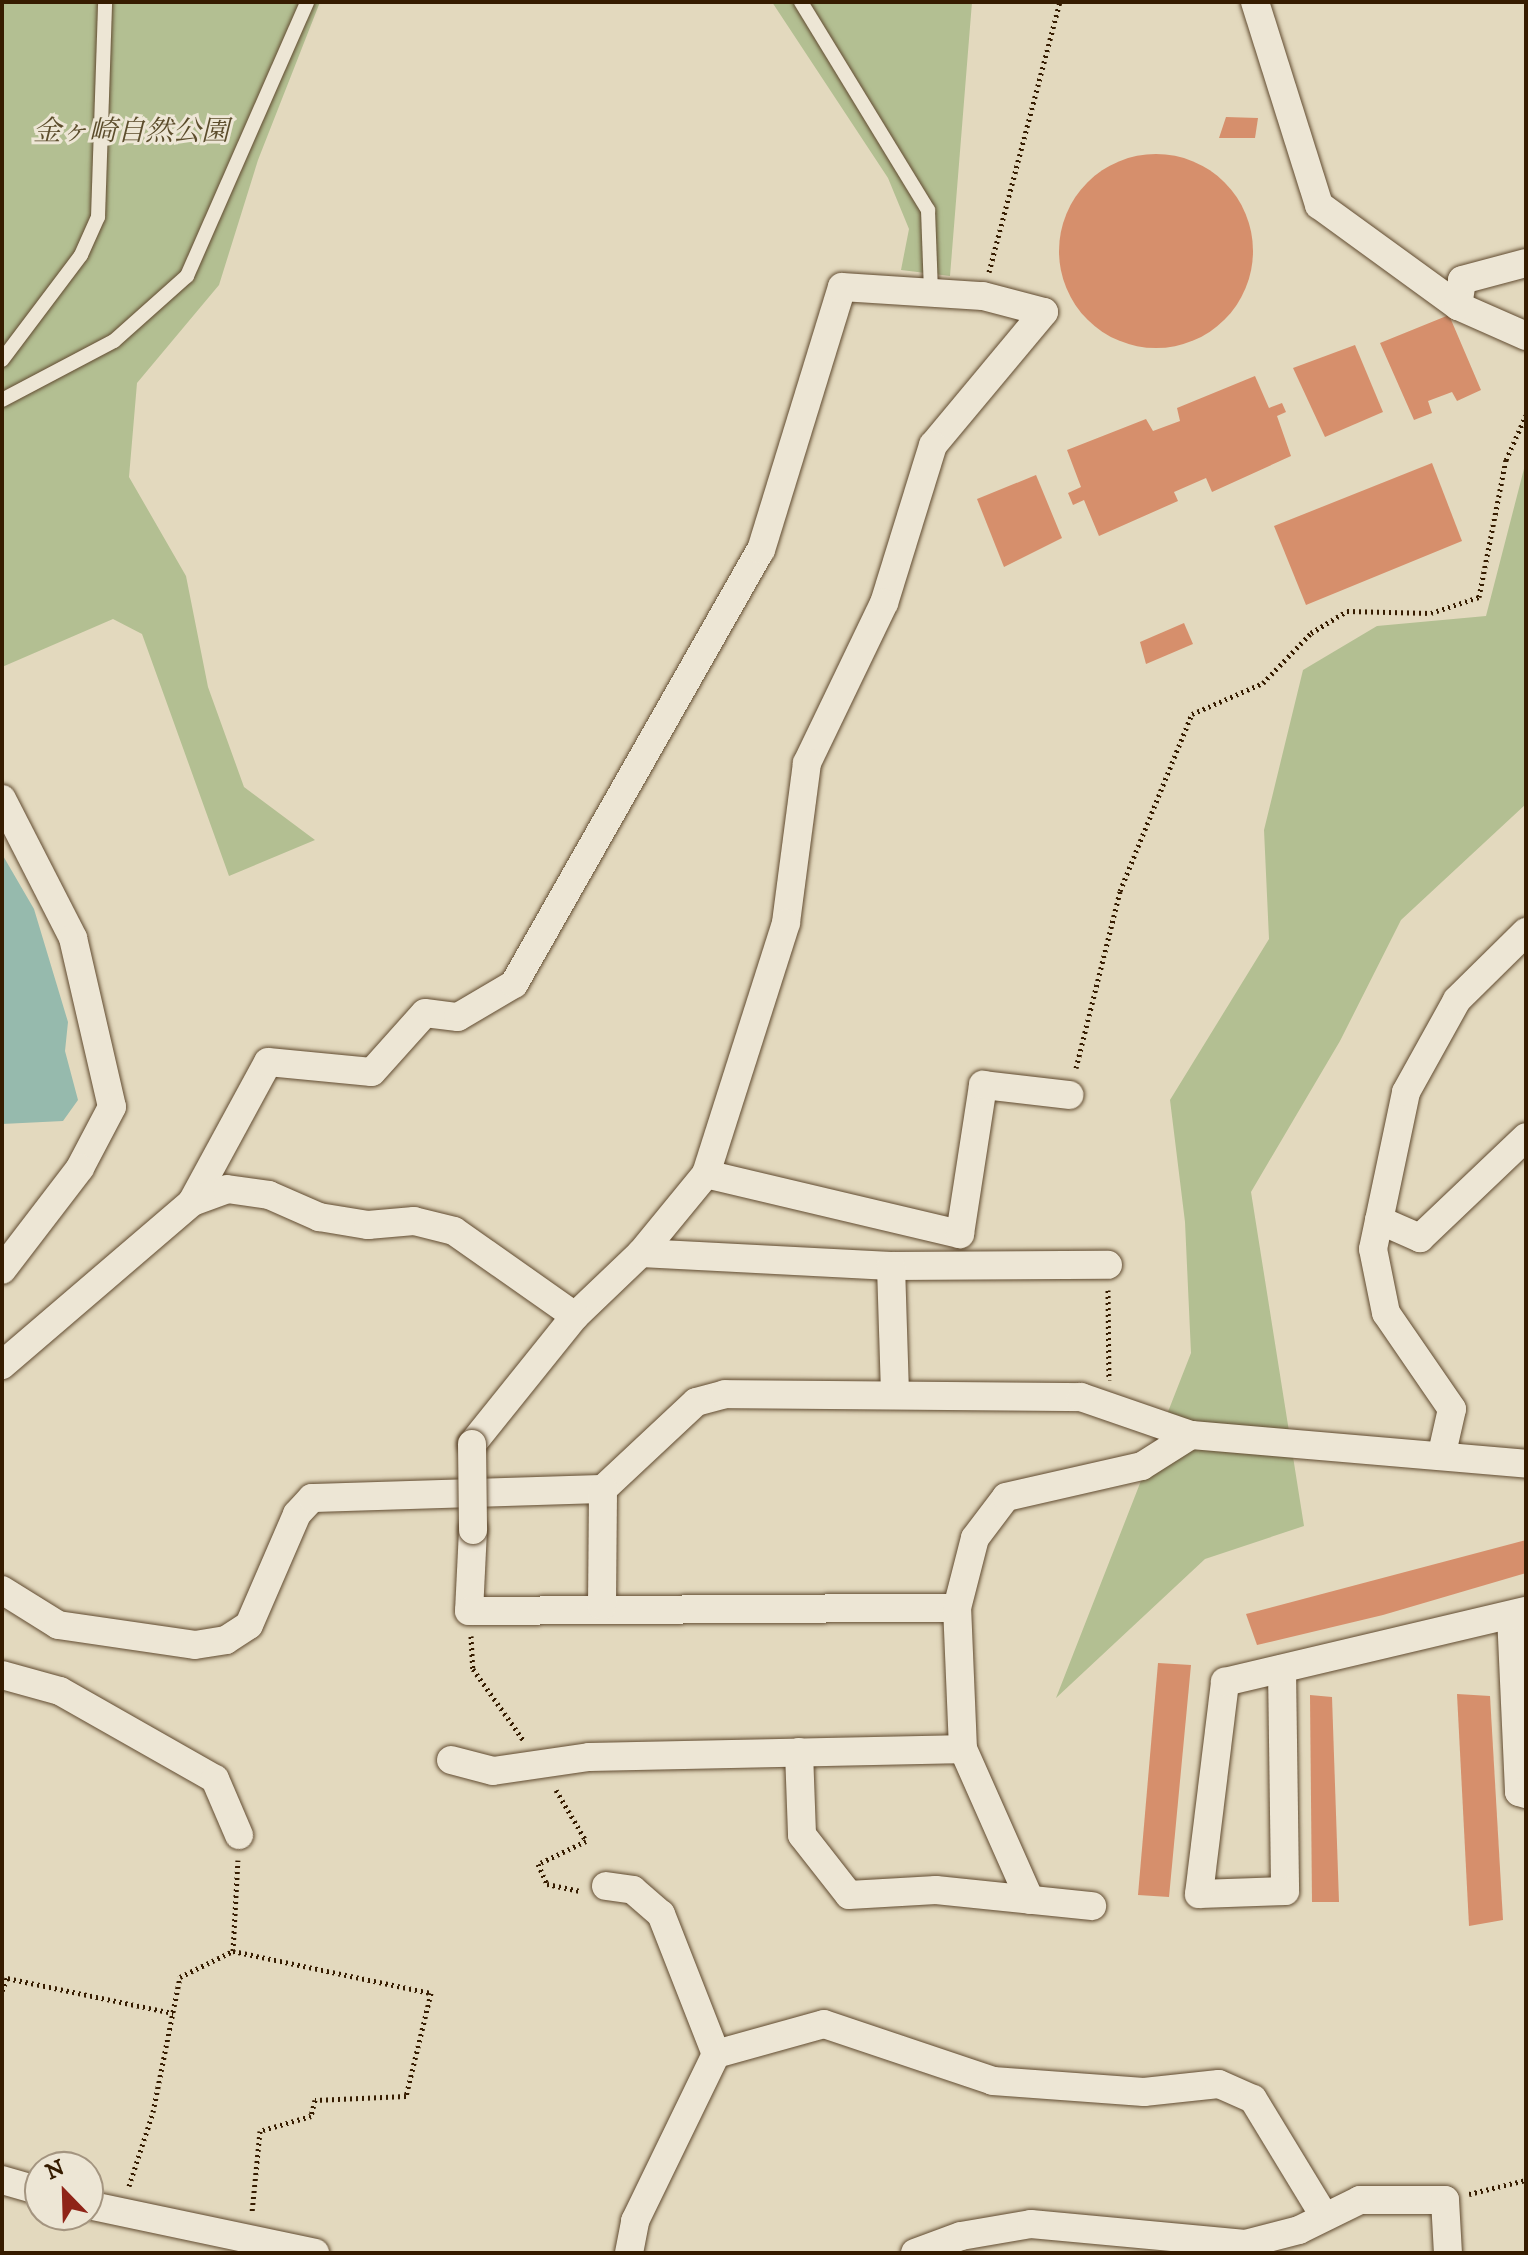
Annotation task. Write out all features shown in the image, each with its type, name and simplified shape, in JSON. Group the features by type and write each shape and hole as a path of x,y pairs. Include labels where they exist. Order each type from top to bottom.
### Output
{"street":[{"path":"1255,2 1319,205 1458,306 1526,336"},
{"path":"1458,306 1462,280 1526,263"},
{"path":"192,1202 268,1062 372,1072 425,1013 458,1017 514,984 761,550 842,287 983,296 1044,312 933,445 884,603 807,763 786,923 706,1174 641,1253 575,1316 472,1444 473,1530 469,1611 602,1606 957,1608"},
{"path":"2,799 73,938 112,1107 80,1168 2,1270"},
{"path":"1442,1453 1452,1409 1386,1313 1373,1249 1406,1092 1457,1000 1526,932"},
{"path":"706,1174 960,1234 983,1085 1069,1095"},
{"path":"1379,1220 1420,1238 1526,1137"},
{"path":"2,1365 192,1202 227,1189 269,1195 319,1217 368,1225 414,1221 454,1231 575,1316"},
{"path":"641,1253 891,1266 1108,1265"},
{"path":"891,1266 895,1395"},
{"path":"2,1590 58,1625 195,1645 226,1640 249,1625 297,1514 312,1498 603,1489 696,1402 725,1394 1081,1397 1191,1435 1442,1453 1526,1464"},
{"path":"1030,1900 963,1749 957,1608 975,1538 1006,1497 1142,1466 1191,1435"},
{"path":"602,1606 603,1489"},
{"path":"1282,1669 1285,1891 1199,1894 1225,1682 1519,1613 1519,1792 1526,1794"},
{"path":"2,1675 60,1691 215,1779 239,1835"},
{"path":"451,1760 493,1771 589,1757 963,1749"},
{"path":"799,1752 802,1835 849,1895 936,1890 1092,1906"},
{"path":"606,1886 633,1890 661,1914 716,2054 635,2221 629,2253"},
{"path":"716,2054 824,2024 993,2081 1144,2092 1219,2084 1253,2099 1323,2214"},
{"path":"2,2180 24,2186"},
{"path":"915,2253 961,2236 1031,2224 1245,2244 1299,2230 1323,2214 1360,2200 1445,2200 1448,2253"},
{"path":"104,2210 315,2253"}],"lane":[{"path":"2,360 81,255 98,217 105,2"},
{"path":"2,400 114,341 187,276 307,2"},
{"path":"801,2 928,210 931,292"}],"path":[{"path":"983,296 1060,2"},
{"path":"1069,1095 1120,891 1192,714 1263,683 1311,633 1347,611 1431,613 1479,597 1506,460 1526,415"},
{"path":"1108,1265 1110,1405"},
{"path":"469,1611 473,1669 541,1765 586,1841 538,1864 547,1884 581,1891 606,1886"},
{"path":"233,1951 239,1835"},
{"path":"120,2215 153,2112 180,1977 233,1951 431,1993 406,2096 315,2100 311,2116 260,2131 249,2241"},
{"path":"2,1991 4,1978 173,2013"},
{"path":"1445,2200 1526,2180"}],"green space":[{"name":"金ヶ崎自然公園","path":"2,2 320,2 258,160 219,285 137,383 129,477 186,576 208,687 244,787 315,840 229,876 142,634 113,619 2,667"},
{"path":"772,2 972,2 950,276 901,270 909,229 888,178"},
{"path":"1526,461 1526,804 1401,920 1340,1041 1251,1192 1304,1526 1205,1559 1056,1698 1191,1353 1185,1222 1170,1100 1269,939 1264,830 1303,670 1377,626 1486,616"}],"water":[{"path":"2,854 34,909 68,1022 65,1051 78,1100 63,1121 2,1124"}],"building":[{"path":"1226,117 1258,118 1255,138 1219,138"},
{"path":"1156,154 1193,162 1224,183 1245,214 1253,251 1245,288 1224,319 1193,340 1156,348 1119,340 1088,319 1067,288 1059,251 1067,214 1088,183 1119,162"},
{"path":"1449,315 1481,390 1457,401 1452,392 1428,401 1432,413 1414,420 1380,343"},
{"path":"1355,345 1383,412 1325,437 1293,368"},
{"path":"1255,376 1269,408 1282,403 1286,412 1277,416 1291,456 1212,492 1206,478 1174,492 1178,501 1099,536 1084,500 1073,505 1068,493 1081,487 1067,450 1146,419 1153,431 1180,421 1177,408"},
{"path":"1432,463 1462,541 1306,605 1274,526"},
{"path":"1036,475 1062,538 1004,567 977,499"},
{"path":"1184,623 1193,644 1146,664 1140,642"},
{"path":"1526,1540 1526,1573 1383,1615 1257,1645 1246,1614"},
{"path":"1158,1663 1191,1665 1169,1897 1138,1895"},
{"path":"1457,1694 1490,1696 1503,1920 1469,1926"},
{"path":"1310,1695 1332,1697 1339,1902 1312,1902"}]}
